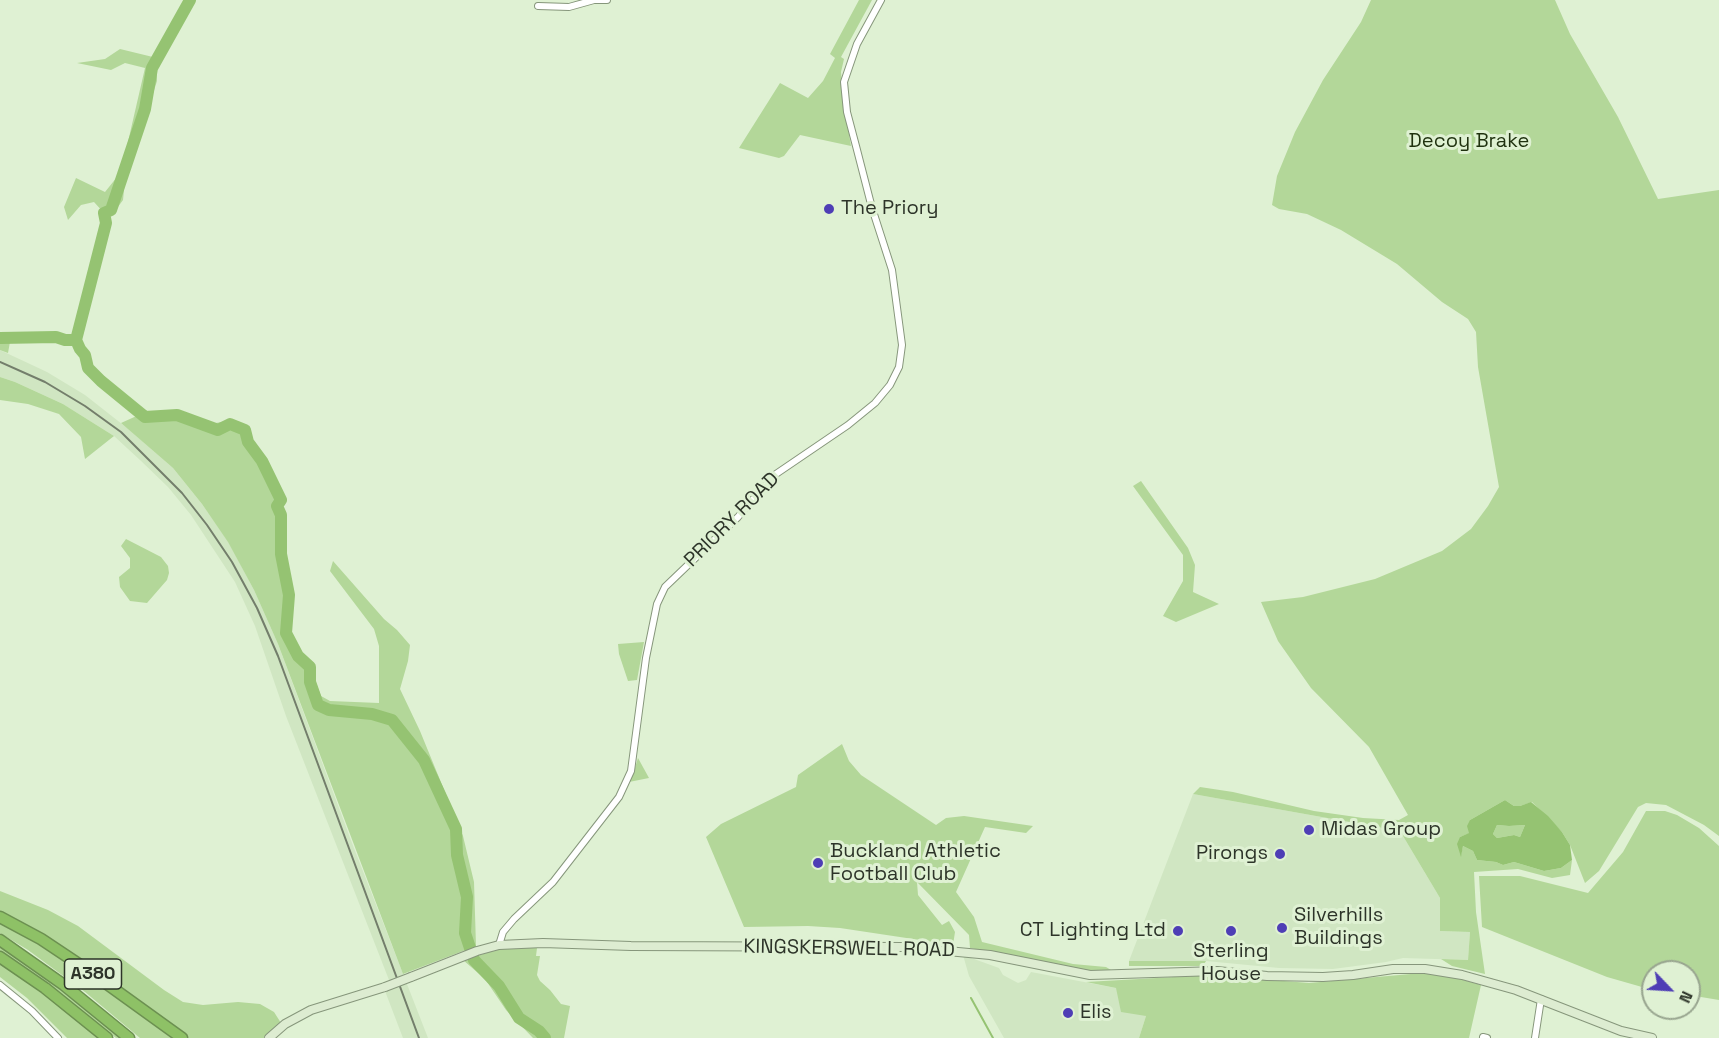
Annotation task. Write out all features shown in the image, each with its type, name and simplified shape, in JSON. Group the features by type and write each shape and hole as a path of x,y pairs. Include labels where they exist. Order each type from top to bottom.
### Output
{"highway":[{"name":"A380","path":"0,917 41,939 182,1038"},
{"name":"A380","path":"0,940 64,985 129,1038"},
{"name":"A380","path":"0,957 45,988 107,1038"}],"street":[{"path":"538,6 569,7 594,0 606,0"},
{"name":"PRIORY ROAD","path":"499,945 503,932 553,882 619,797 631,771 646,658 657,604 665,587 738,517 773,476 848,424 875,402 890,385 899,367 902,345 892,270 872,208 850,123 844,82 857,44 881,0"},
{"name":"KINGSKERSWELL ROAD","path":"269,1038 285,1024 311,1010 385,987 477,951 499,945 543,943 630,946 905,947 963,951 1090,975 1217,971 1267,976 1323,977 1393,969 1425,969 1462,975 1541,999 1611,1027 1652,1038"},
{"path":"0,985 32,1011 58,1038"},
{"path":"1535,1038 1541,999"}],"shaded area":[{"path":"0,350 47,372 85,395 127,428 173,468 228,541 254,590 278,644 428,1038 403,1038 385,991 392,989 389,980 286,716 255,626 235,582 191,515 168,487 114,436 63,404 0,377"},
{"path":"1193,794 1400,831 1440,898 1440,931 1470,932 1468,960 1403,958 1333,969 1279,968 1206,961 1129,961"},
{"path":"1505,800 1514,806 1531,802 1562,832 1570,845 1572,860 1561,868 1544,871 1514,862 1503,865 1477,860 1473,851 1463,846 1461,857 1457,844 1460,837 1469,833 1467,826 1470,820","holes":["1497,825 1525,825 1520,837 1514,835 1497,838 1493,834"]},
{"path":"963,955 999,968 1003,975 1018,983 1026,980 1031,972 1116,988 1146,1016 1139,1038 1004,1038 969,976"}],"green space":[{"path":"859,0 872,0 841,57 844,59 841,72 843,98 851,146 800,135 784,156 779,158 739,148 780,83 808,98 823,81 835,58 830,54"},
{"name":"Decoy Brake","path":"1371,0 1555,0 1570,34 1618,117 1658,199 1719,190 1719,836 1704,825 1666,805 1646,803 1638,807 1599,871 1585,883 1570,845 1562,832 1532,802 1514,806 1505,800 1470,820 1470,833 1460,837 1461,855 1463,846 1473,851 1477,860 1503,865 1514,862 1544,871 1561,868 1572,860 1570,875 1552,878 1518,869 1474,872 1476,912 1485,974 1452,966 1441,959 1468,960 1470,932 1440,931 1440,898 1400,831 1193,794 1200,787 1233,792 1314,811 1363,818 1399,820 1408,815 1369,747 1311,688 1278,641 1261,602 1303,597 1375,579 1442,551 1471,529 1499,487 1478,367 1476,332 1468,319 1442,302 1397,264 1341,230 1307,214 1279,209 1272,205 1277,176 1295,132 1323,80 1361,22"},
{"path":"120,49 157,58 157,81 125,180 123,200 112,215 104,213 94,202 81,205 68,220 64,207 76,178 105,192 121,172 145,68 125,63 111,70 77,63 105,59"},
{"path":"0,335 11,336 8,353 0,350"},
{"path":"0,377 63,404 114,436 85,459 81,437 59,414 28,404 0,400"},
{"path":"172,413 211,424 231,420 245,430 248,442 262,461 281,500 277,507 281,515 281,554 289,595 286,633 298,656 310,667 321,696 330,701 379,703 379,646 374,629 330,571 333,561 410,645 400,689 420,731 463,836 474,882 476,946 403,974 278,644 254,590 228,542 202,504 173,468 121,423 141,414"},
{"path":"1141,481 1188,548 1195,565 1193,592 1219,604 1176,622 1163,616 1183,581 1183,555 1133,486"},
{"path":"126,539 161,557 168,566 167,580 147,603 130,601 120,587 119,577 130,568 130,558 121,546"},
{"path":"644,642 637,680 628,681 618,644"},
{"name":"Buckland Athletic Football Club","path":"842,744 849,761 861,775 936,825 946,818 964,816 1033,826 1026,833 985,827 956,892 974,917 982,942 1073,964 1106,967 1111,970 1073,969 970,948 969,935 917,882 918,895 942,925 949,921 955,932 953,945 840,928 744,927 706,837 721,824 796,787 798,775"},
{"path":"638,758 649,778 629,782 634,771"},
{"path":"1646,811 1665,811 1677,815 1699,828 1719,846 1719,1000 1701,997 1701,960 1641,960 1641,987 1607,977 1482,927 1479,876 1520,876 1588,893 1623,852"},
{"path":"1497,825 1525,825 1520,837 1514,835 1497,838 1493,834"},
{"path":"0,891 48,910 78,926 183,1002 203,1005 238,1002 260,1004 274,1012 281,1023 264,1038 189,1038 96,970 0,913"},
{"path":"0,921 49,949 175,1038 140,1038 85,992 28,950 0,933"},
{"path":"0,942 127,1038 116,1038 0,952"},
{"path":"504,947 537,948 536,956 540,956 537,975 540,981 561,1004 570,1006 564,1038 533,1038 506,1010 485,979 463,960"},
{"path":"1129,961 1206,961 1203,966 1129,966"},
{"path":"0,962 43,991 100,1038 67,1038 27,998 0,977"},
{"path":"1422,973 1453,977 1481,985 1469,1038 1139,1038 1146,1016 1121,1012 1116,988 1086,982 1210,975 1309,983"}],"waterway":[{"path":"76,340 106,223 104,213 111,210 145,109 152,68 190,0"},
{"path":"0,338 56,337 76,340 85,355 88,368 145,417 177,415 218,430 230,424 245,430 248,442 262,461 281,500 277,506 281,515 281,554 289,595 286,633 298,656 310,667 310,682 318,705 329,710 372,714 392,720 424,760 456,829 457,855 467,897 465,933 474,960 499,986 519,1018 539,1031 545,1038"},
{"path":"971,998 993,1038"}],"railway":[{"path":"0,362 45,382 85,406 121,432 182,493 232,562 257,608 278,656 419,1038"}],"place":[{"name":"The Priory","path":"829,209"},
{"name":"Midas Group","path":"1309,830"},
{"name":"Pirongs","path":"1280,854"},
{"name":"Buckland Athletic Football Club","path":"818,863"},
{"name":"Silverhills Buildings","path":"1282,928"},
{"name":"CT Lighting Ltd","path":"1178,931"},
{"name":"Sterling House","path":"1231,931"},
{"name":"Elis","path":"1068,1013"}]}
